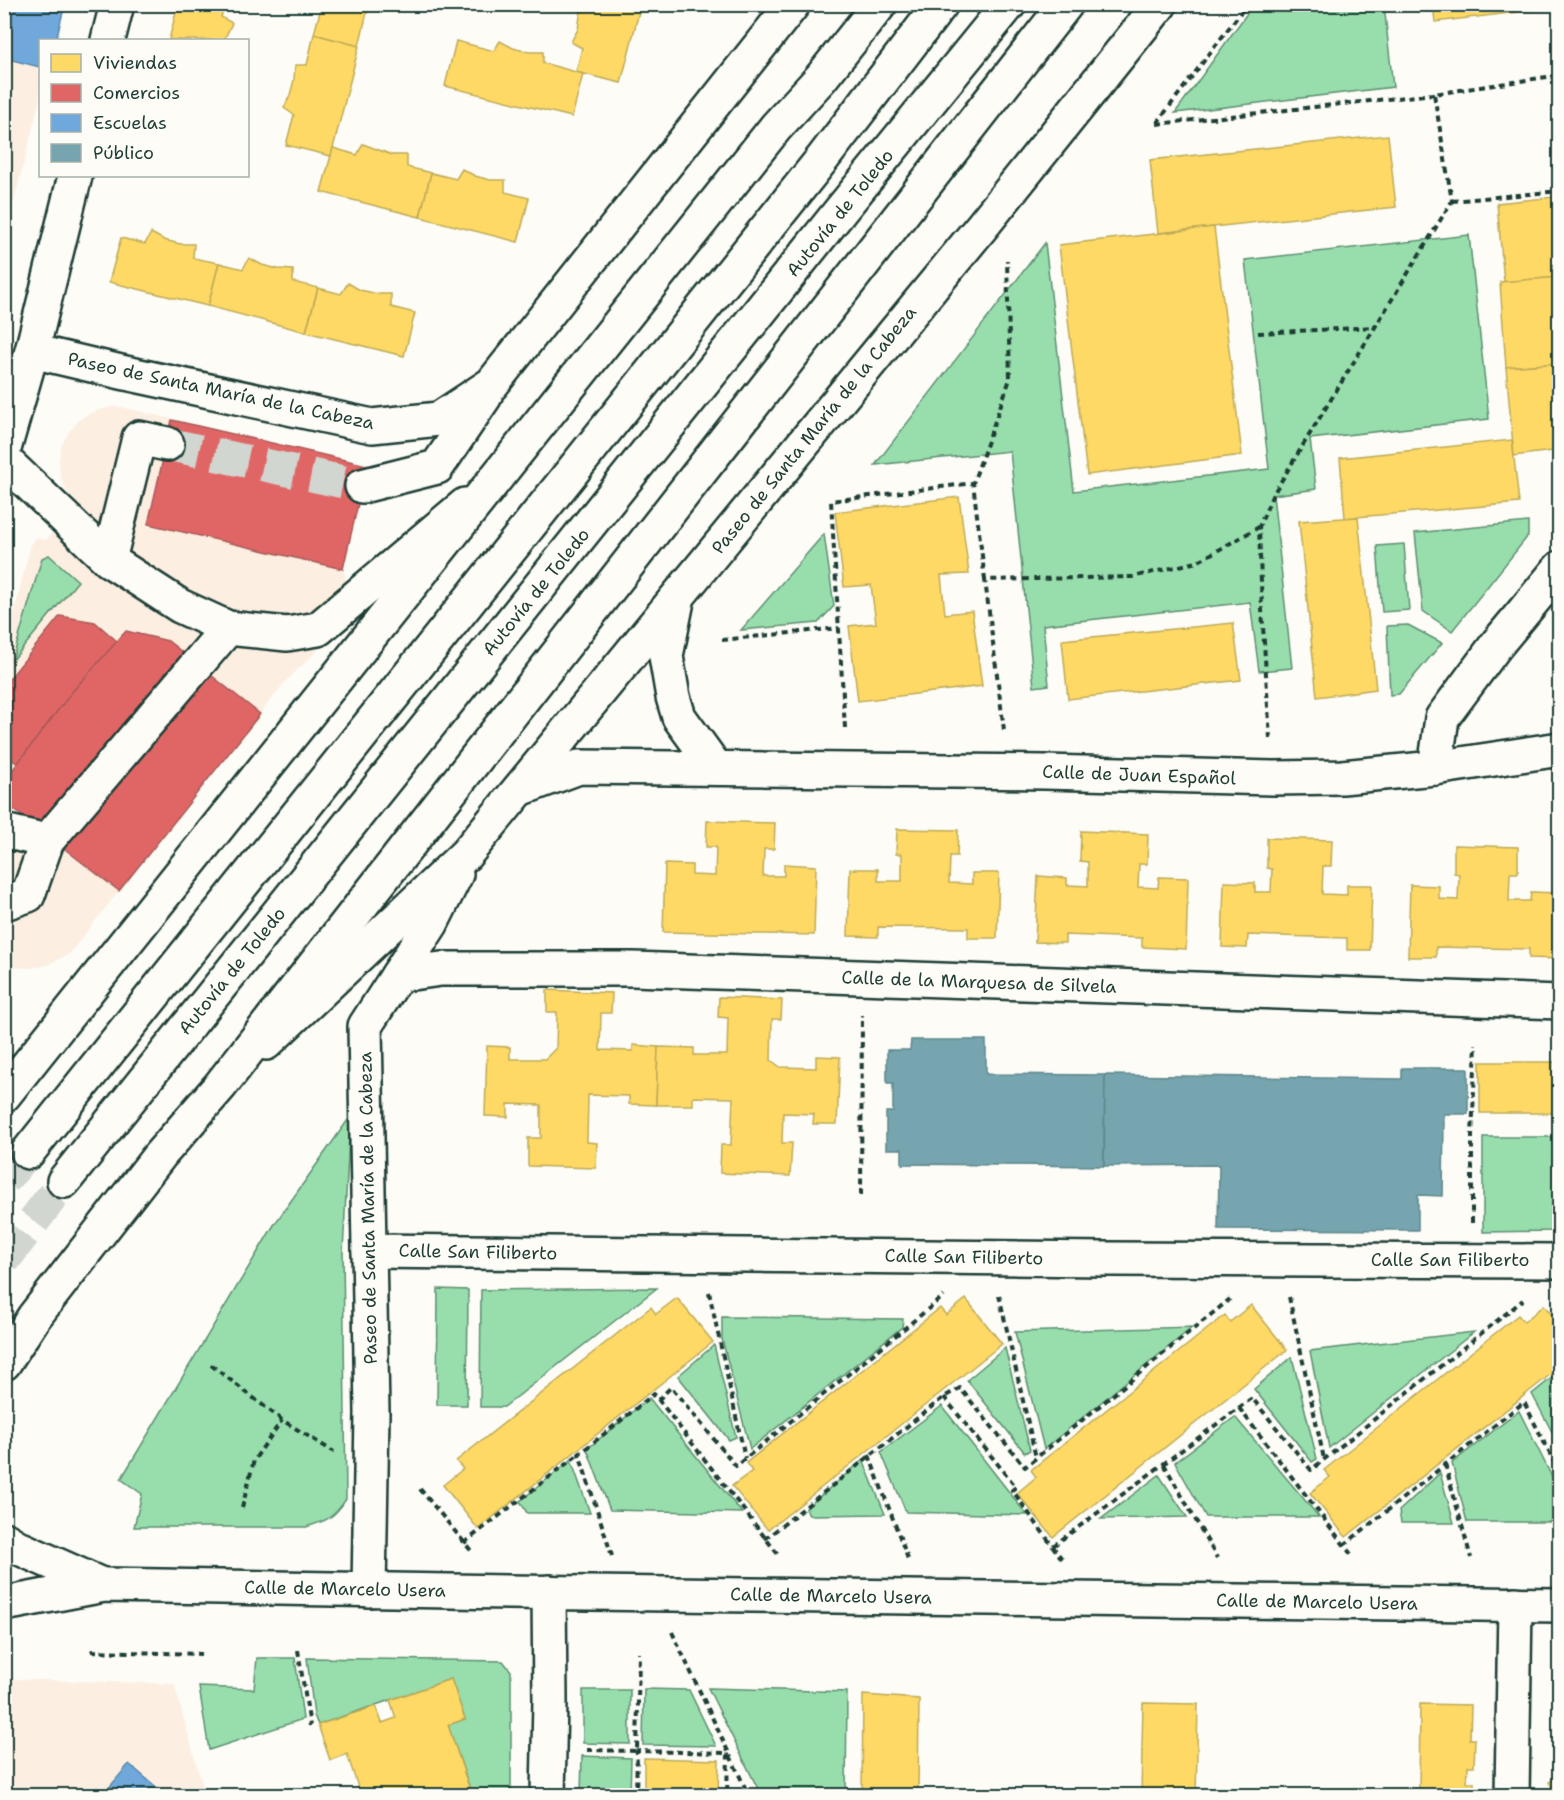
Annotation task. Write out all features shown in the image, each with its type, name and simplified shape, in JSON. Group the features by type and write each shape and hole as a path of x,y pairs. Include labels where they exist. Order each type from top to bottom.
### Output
{"main road":[{"path":"108,39 117,4"},
{"name":"Paseo de Santa María de la Cabeza","path":"32,351 372,426 440,419 492,384 793,4"},
{"path":"4,1095 776,127 821,78 880,4"},
{"path":"28,1152 823,158 941,4"},
{"name":"Autovía de Toledo","path":"64,1181 1009,4"},
{"path":"4,1363 34,1317 160,1155 220,1086 1066,4"},
{"name":"Paseo de Santa María de la Cabeza","path":"220,1086 466,854 983,225 1160,4"},
{"path":"4,449 32,351 75,177"},
{"path":"362,486 437,467 492,384"},
{"path":"109,560 139,438 167,444"},
{"path":"4,460 109,560 180,606 228,628 287,634 318,629 502,472"},
{"path":"1435,768 1442,718 1497,644 1560,568"},
{"path":"678,597 666,656 673,697 679,717 716,768"},
{"path":"4,903 28,895 47,841 228,628"},
{"name":"Calle de Juan Español","path":"518,790 579,767 1045,772 1273,778 1342,777 1435,768 1560,749"},
{"path":"4,831 47,841"},
{"name":"Paseo de Santa María de la Cabeza","path":"369,1590 372,1467 365,1026 431,924 466,854"},
{"name":"Calle de la Marquesa de Silvela","path":"398,975 441,969 633,969 1560,1002"},
{"name":"Calle San Filiberto","path":"369,1251 1560,1261"},
{"name":"Calle de Marcelo Usera","path":"4,1539 102,1585"},
{"name":"Calle de Marcelo Usera","path":"4,1604 102,1585 1560,1605"},
{"path":"548,1796 549,1592"},
{"path":"1512,1796 1515,1604"}],"path":[{"path":"1247,4 1157,124 1434,94 1560,75"},
{"path":"1270,740 1259,528 1272,496 1452,201 1434,94"},
{"path":"1452,201 1560,191"},
{"path":"1004,730 973,483 1010,379 1007,260"},
{"path":"1258,333 1375,327"},
{"path":"845,728 831,501 973,483"},
{"path":"985,580 1132,577 1197,562 1259,528"},
{"path":"722,640 839,628"},
{"path":"861,1196 862,1005"},
{"path":"1472,1228 1472,1136 1476,1044"},
{"path":"707,1281 745,1458"},
{"path":"997,1286 1036,1458"},
{"path":"1288,1291 1324,1459"},
{"path":"658,1400 671,1387 736,1466 949,1293"},
{"path":"1053,1546 1252,1398 1311,1470 1528,1296"},
{"path":"765,1539 869,1455 944,1397 960,1388 1025,1467 1233,1297"},
{"path":"211,1365 282,1420 336,1454"},
{"path":"464,1543 654,1394 781,1559"},
{"path":"944,1397 1016,1487 1012,1490 1062,1559"},
{"path":"1344,1545 1524,1402 1560,1474"},
{"path":"1239,1408 1354,1558"},
{"path":"242,1508 254,1460 282,1420"},
{"path":"579,1454 614,1560"},
{"path":"869,1455 908,1559"},
{"path":"1164,1464 1217,1558"},
{"path":"1445,1464 1471,1558"},
{"path":"420,1489 476,1557"},
{"path":"653,1594 749,1796"},
{"path":"298,1650 310,1726"},
{"path":"91,1651 201,1654"},
{"path":"636,1796 639,1653"},
{"path":"577,1750 728,1753"},
{"path":"727,1796 728,1753"}],"shaded area":[{"path":"5,5 65,5 56,39 39,39 39,103 5,236"},
{"path":"111,407 121,407 367,465 343,569 357,617 322,646 285,682 69,954 45,966 27,968 5,966 5,649 31,544 36,538 46,540 76,505 68,494 60,475 61,446 79,420 90,413"},
{"path":"5,1679 174,1684 205,1795 5,1796"}],"green space":[{"path":"1253,5 1384,5 1393,87 1175,113"},
{"path":"1469,235 1489,419 1310,439 1316,489 1273,495 1292,668 1259,671 1250,602 1043,625 1049,685 1034,687 1010,451 875,465 1045,243 1074,491 1269,469 1245,260"},
{"path":"1528,522 1528,536 1452,631 1423,611 1415,533"},
{"path":"824,534 834,606 818,623 741,630"},
{"path":"1404,544 1409,610 1382,612 1377,546"},
{"path":"49,555 78,581 12,661 42,558"},
{"path":"1408,625 1442,643 1399,694 1390,695 1387,626"},
{"path":"350,1117 343,1252 346,1499 338,1511 329,1518 306,1527 134,1527 142,1494 121,1479 274,1225"},
{"path":"1483,1137 1559,1137 1559,1231 1483,1232"},
{"path":"657,1288 504,1407 480,1407 481,1290"},
{"path":"438,1289 468,1290 467,1405 437,1405"},
{"path":"722,1317 903,1319 902,1327 750,1449 722,1339"},
{"path":"1193,1327 1044,1449 1015,1332"},
{"path":"1474,1332 1329,1448 1310,1351"},
{"path":"714,1345 736,1437 729,1440 678,1376"},
{"path":"1005,1348 1030,1450 1025,1453 967,1380"},
{"path":"1292,1357 1317,1459 1312,1462 1254,1389"},
{"path":"1559,1372 1559,1445 1532,1394"},
{"path":"649,1398 742,1513 610,1510 587,1449"},
{"path":"942,1406 1027,1515 906,1512 881,1452"},
{"path":"1519,1411 1559,1491 1559,1522 1467,1522 1452,1463"},
{"path":"1235,1417 1319,1517 1206,1517 1175,1462"},
{"path":"571,1460 590,1513 527,1513 520,1501"},
{"path":"863,1460 885,1514 809,1515 806,1508"},
{"path":"1440,1473 1454,1523 1401,1523 1399,1511"},
{"path":"1159,1475 1187,1517 1101,1519"},
{"path":"257,1658 295,1658 303,1719 209,1750 199,1687 254,1689"},
{"path":"307,1658 503,1661 511,1671 511,1795 472,1795 448,1725 465,1719 451,1679 318,1725 314,1715"},
{"path":"708,1688 847,1692 846,1795 761,1795"},
{"path":"644,1689 689,1690 716,1746 643,1745"},
{"path":"583,1690 630,1690 630,1744 583,1743"},
{"path":"582,1756 631,1758 630,1795 581,1795"}],"building: Viviendas":[{"path":"178,4 225,4 221,17 232,23 224,39 169,39"},
{"path":"322,4 369,4 359,46 314,34"},
{"path":"582,4 641,4 621,83 576,72 582,48 571,42 578,29"},
{"path":"1433,4 1560,4 1560,7 1435,22"},
{"path":"314,34 359,46 331,156 286,145 294,115 284,108 294,80 295,65 307,65"},
{"path":"456,41 494,51 500,41 513,48 529,52 543,52 543,63 583,74 572,117 445,86"},
{"path":"1388,135 1396,207 1158,233 1150,160"},
{"path":"363,144 392,155 407,155 407,167 431,173 420,217 321,192 333,148 357,155"},
{"path":"462,169 490,180 505,180 505,192 529,198 518,242 420,217 431,173 456,179"},
{"path":"1554,197 1560,277 1504,282 1497,203"},
{"path":"1214,227 1242,455 1087,475 1059,245"},
{"path":"151,233 164,240 180,244 194,244 193,258 219,263 208,306 109,282 121,238 145,244"},
{"path":"249,258 262,265 293,270 293,282 318,288 306,332 208,306 219,263 243,269"},
{"path":"1560,277 1560,363 1506,367 1500,282"},
{"path":"348,283 360,290 391,294 391,307 415,313 404,356 306,332 318,288 341,294"},
{"path":"1560,363 1560,450 1514,456 1506,367"},
{"path":"1512,440 1519,503 1345,518 1340,458"},
{"path":"959,497 969,574 941,575 945,614 972,611 982,686 858,701 849,626 876,623 871,585 844,587 835,512"},
{"path":"1358,517 1376,689 1317,697 1299,521"},
{"path":"1233,623 1241,680 1068,699 1062,640"},
{"path":"707,821 775,823 774,849 764,849 763,876 784,876 784,864 816,866 814,935 663,932 665,864 692,865 692,875 715,876 716,847 706,847"},
{"path":"897,829 958,830 957,856 950,856 949,883 972,884 972,873 999,873 997,938 968,938 968,928 878,927 878,937 848,936 850,869 878,869 878,881 902,881 902,854 896,854"},
{"path":"1081,831 1148,834 1147,864 1139,864 1138,887 1158,888 1159,877 1188,878 1186,949 1142,947 1142,938 1065,935 1065,943 1035,942 1038,876 1067,878 1067,885 1088,886 1088,862 1080,861"},
{"path":"1267,838 1332,840 1331,866 1323,866 1322,894 1347,895 1347,885 1372,885 1370,950 1347,950 1347,938 1248,935 1247,948 1222,947 1224,882 1255,883 1255,892 1271,892 1272,869 1267,868"},
{"path":"1454,845 1518,847 1518,873 1510,873 1509,901 1530,901 1531,892 1559,893 1558,959 1529,958 1529,949 1436,947 1436,957 1408,957 1410,885 1439,886 1439,899 1458,900 1459,874 1454,873"},
{"path":"547,990 612,993 611,1013 601,1013 600,1050 633,1051 633,1045 658,1047 656,1105 629,1104 629,1096 588,1095 587,1142 597,1143 596,1168 528,1166 528,1138 541,1138 541,1105 508,1104 508,1117 485,1116 487,1046 510,1047 510,1059 545,1059 556,1048 557,1012 547,1012"},
{"path":"719,997 782,1000 781,1019 772,1019 771,1060 780,1067 816,1068 816,1056 840,1057 837,1124 813,1124 814,1114 783,1113 782,1143 792,1143 790,1176 720,1173 721,1145 731,1145 733,1098 693,1097 693,1105 656,1105 658,1047 694,1048 694,1055 727,1055 728,1018 718,1017"},
{"path":"1480,1062 1560,1062 1560,1113 1480,1113"},
{"path":"677,1298 713,1342 478,1529 443,1485 463,1469 456,1461 651,1307 656,1314"},
{"path":"966,1299 1002,1344 768,1530 732,1486 752,1471 746,1463 940,1308 946,1315"},
{"path":"1251,1305 1287,1350 1053,1537 1017,1493 1036,1477 1031,1470 1225,1315 1230,1322"},
{"path":"1544,1305 1560,1325 1560,1367 1346,1537 1310,1493 1330,1477 1324,1470 1518,1315 1524,1322"},
{"path":"451,1679 465,1719 448,1725 472,1796 361,1796 347,1754 330,1760 318,1725 376,1706 382,1723 396,1718 390,1700"},
{"path":"863,1695 919,1699 918,1796 862,1796"},
{"path":"1143,1703 1198,1704 1196,1796 1141,1796"},
{"path":"1420,1704 1471,1705 1470,1739 1475,1739 1474,1766 1468,1766 1467,1782 1474,1782 1474,1796 1419,1796"},
{"path":"644,1758 719,1760 718,1796 644,1796"},
{"path":"1560,1776 1560,1796 1557,1796 1549,1782"}],"building: Comercios":[{"path":"172,420 367,465 343,569 148,524"},
{"path":"60,616 95,622 118,642 72,692 18,764 4,754 4,702 9,679"},
{"path":"126,631 168,641 260,714 119,891 4,802 4,781 72,692"}],"building: Escuelas":[{"path":"4,4 65,4 56,39 39,39 39,67 4,58"},
{"path":"129,1764 167,1796 102,1796"}],"building: Público":[{"path":"911,1040 986,1040 986,1074 1105,1075 1104,1166 902,1164 902,1149 886,1149 886,1112 893,1112 893,1083 887,1083 887,1050 910,1050"},
{"path":"1402,1068 1468,1068 1468,1114 1444,1114 1443,1196 1418,1195 1418,1230 1218,1229 1219,1165 1104,1166 1105,1075 1402,1079"}],"tunnel":[{"path":"167,444 362,486"},
{"path":"4,1180 28,1152"},
{"path":"4,1260 64,1181"}]}
